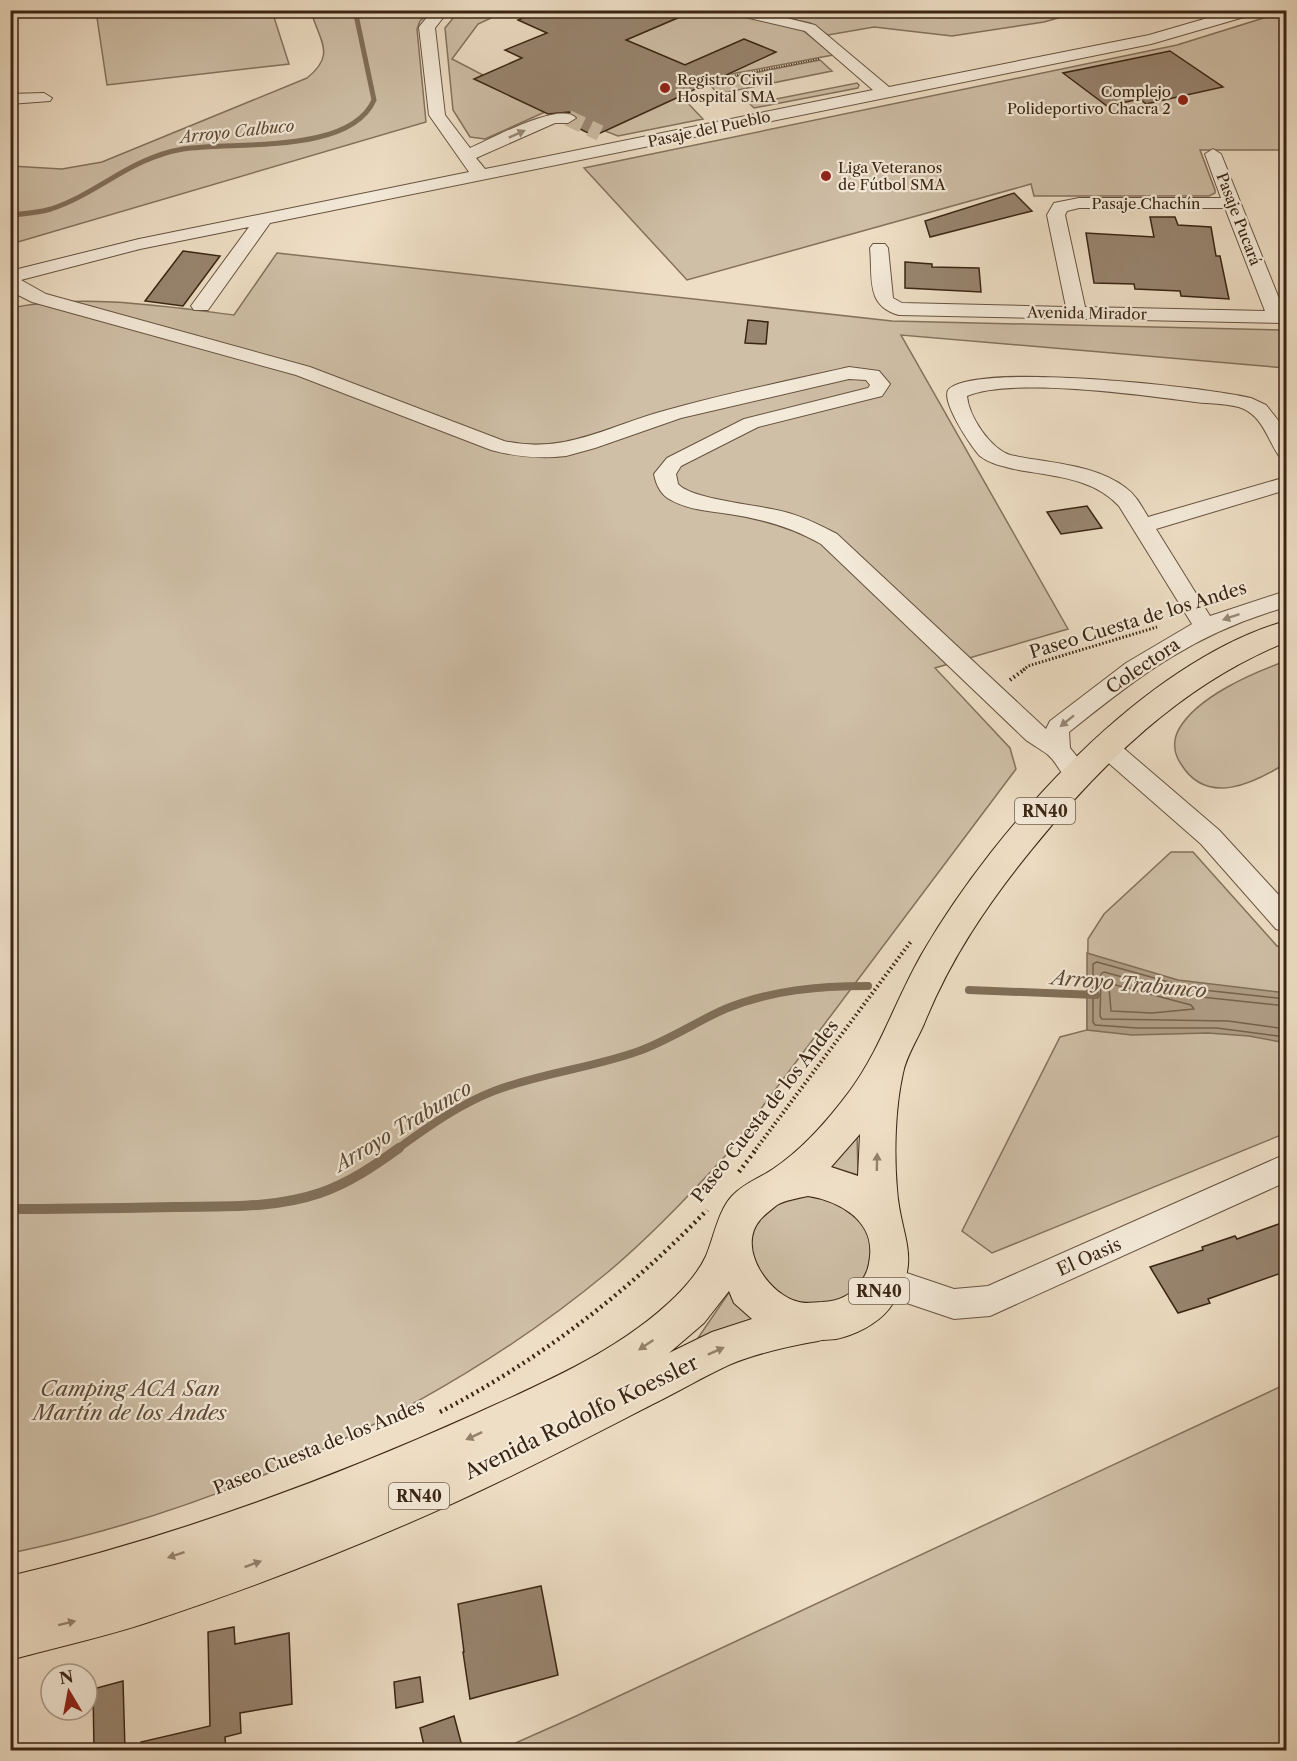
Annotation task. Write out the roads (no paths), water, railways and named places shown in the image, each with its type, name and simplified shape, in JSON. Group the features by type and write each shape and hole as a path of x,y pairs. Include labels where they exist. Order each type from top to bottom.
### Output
{"main road":[{"name":"RN40","path":"787,1181 818,1156 832,1141 885,1068 924,981 946,944 997,870 1078,774 1105,746 1164,696 1233,654 1287,631"},
{"name":"RN40","path":"881,1220 868,1203 840,1186 808,1179 787,1181 767,1189 750,1201 739,1217 722,1220 739,1277 752,1295 769,1310 791,1319 814,1323 837,1320 858,1312 875,1298 886,1281 891,1260 889,1239 881,1220 878,1200 877,1161 885,1068"},
{"name":"Avenida Rodolfo Koessler","path":"10,1599 150,1563 283,1518 389,1474 562,1394 633,1353 680,1320 697,1303 721,1271 722,1220"},
{"name":"Avenida Rodolfo Koessler","path":"10,1637 145,1601 320,1539 454,1480 726,1346 814,1323"}],"street":[{"path":"442,10 427,27 435,108 439,119 481,176"},
{"path":"733,10 810,28 886,93"},
{"name":"Pasaje del Pueblo","path":"10,278 129,246 1151,39 1253,10"},
{"path":"10,99 44,98"},
{"path":"466,156 552,118 568,118"},
{"path":"600,133 629,146"},
{"name":"Pasaje Pucará","path":"1213,154 1282,317"},
{"name":"Pasaje Chachín","path":"1077,313 1056,215 1060,207 1079,203 1233,203"},
{"path":"201,306 263,220"},
{"name":"Avenida Mirador","path":"879,248 883,296 889,305 905,309 1282,317"},
{"path":"10,278 18,288 39,298 303,371 498,446 521,452 564,452 677,413 849,373 872,375 879,384 875,392 751,423 674,462 665,474 667,484 674,494 688,500 775,516 800,523 821,533 839,546 1040,738 1058,749 1078,774"},
{"path":"1202,621 1124,496 1111,486 1093,480 1008,461 990,454 981,443 957,400 957,393 971,386 1055,383 1244,402 1256,406 1264,413 1287,452"},
{"path":"1143,525 1287,483"},
{"name":"Colectora","path":"1058,749 1055,737 1059,727 1202,621 1287,599"},
{"path":"1105,746 1210,837 1287,921"},
{"name":"El Oasis","path":"886,1281 954,1304 990,1302 1287,1168"}],"water":[{"path":"1087,953 1178,980 1286,993 1286,1043 1249,1036 1208,1033 1132,1035 1087,1030"}],"waterway":[{"name":"Arroyo Calbuco","path":"10,215 51,209 147,160 183,149 289,142 317,138 341,130 361,118 374,100 355,10"},
{"name":"Arroyo Calbuco","path":"866,10 944,16 996,10"},
{"name":"Arroyo Trabunco","path":"397,1149 444,1117 494,1091 639,1051 742,1003 795,990 868,986"},
{"name":"Arroyo Trabunco","path":"969,990 1096,995"},
{"name":"Arroyo Trabunco","path":"10,1209 230,1206 284,1202 320,1193 341,1184 371,1168 399,1148"}],"tunnel":[{"path":"568,118 600,133"}],"place":[{"name":"Registro Civil Hospital SMA","path":"665,88"},
{"name":"Complejo Polideportivo Chacra 2","path":"1183,100"},
{"name":"Liga Veteranos de Fútbol SMA","path":"826,176"}],"park label":[{"name":"Camping ACA San Martín de los Andes","path":"130,1400"}]}
